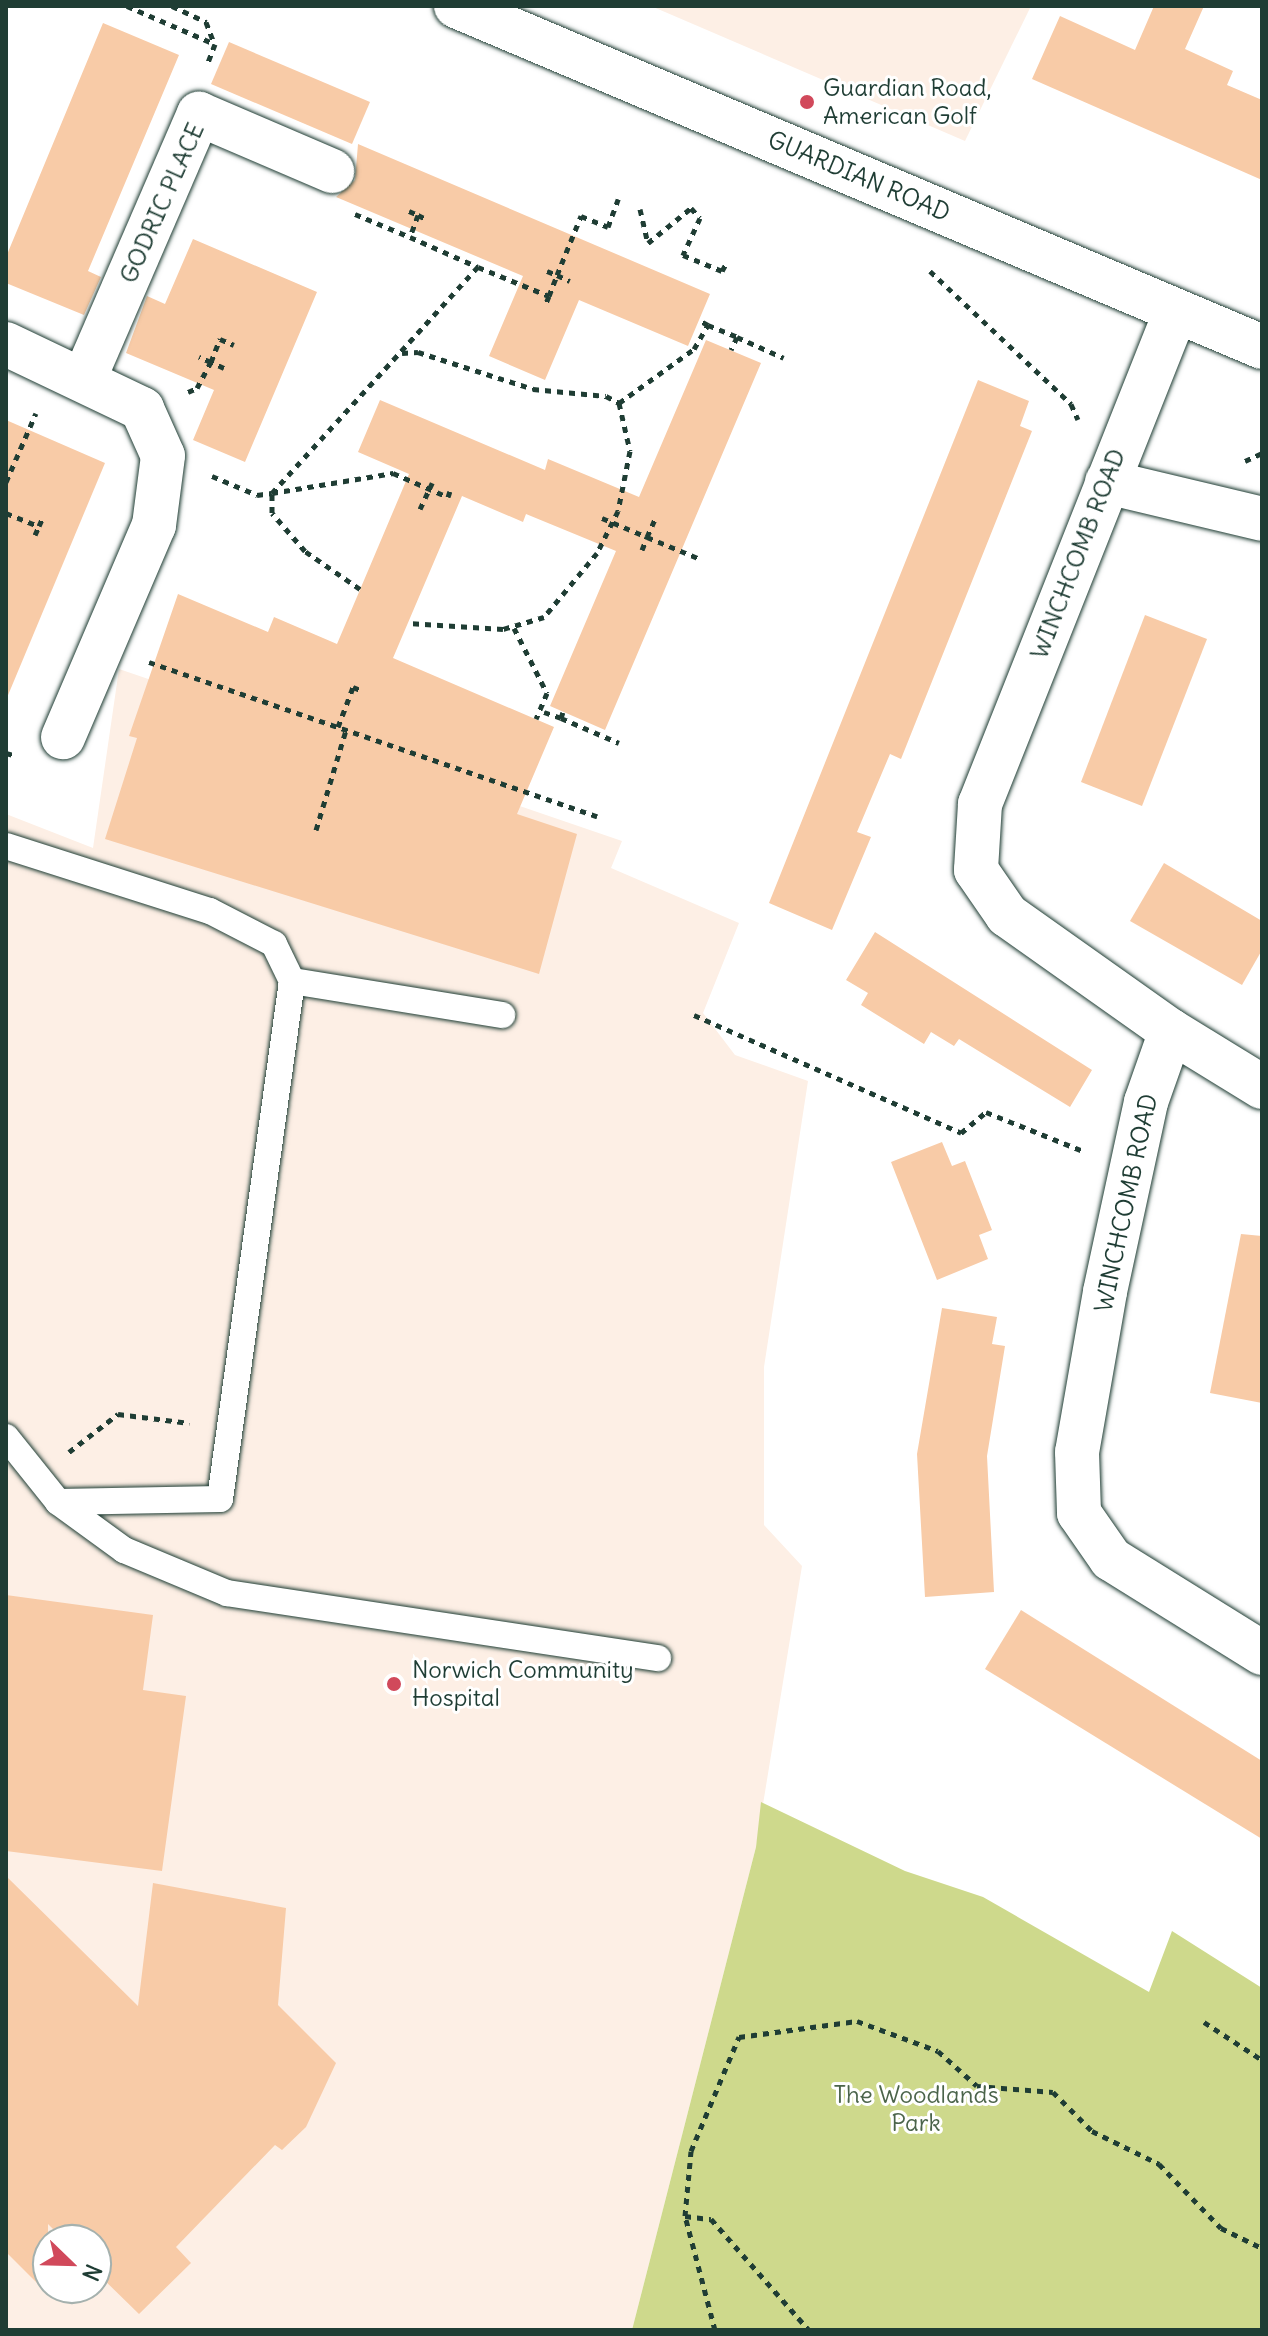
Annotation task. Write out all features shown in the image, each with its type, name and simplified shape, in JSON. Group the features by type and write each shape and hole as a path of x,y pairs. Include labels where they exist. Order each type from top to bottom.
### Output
{"main road":[{"name":"GUARDIAN ROAD","path":"467,7 1262,347"},
{"name":"GODRIC PLACE","path":"71,371 199,114 332,171"},
{"name":"WINCHCOMB ROAD","path":"1176,311 980,804 976,870 1007,915 1171,1031 1129,1170 1077,1452 1079,1513 1111,1559 1262,1653"},
{"path":"6,344 71,371 142,409 163,456 154,525 63,737"},
{"path":"1107,482 1262,519"},
{"path":"1171,1031 1262,1087"}],"lane":[{"path":"6,846 210,911 274,944 292,981 220,1499 58,1502"},
{"path":"292,981 502,1015"},
{"path":"6,1437 58,1502 124,1550 227,1593 658,1658"}],"path":[{"path":"127,6 215,44"},
{"path":"172,6 206,22 215,44 195,96 199,114"},
{"path":"546,303 581,216 608,227 618,199"},
{"path":"640,209 648,243 691,208 700,218 683,255 722,271 727,262"},
{"path":"409,211 426,219"},
{"path":"418,215 410,237 549,296"},
{"path":"360,589 305,551 272,513 272,493 478,267"},
{"path":"547,271 570,281"},
{"path":"930,271 1071,404 1107,482"},
{"path":"699,320 784,358"},
{"path":"619,403 694,349 708,325"},
{"path":"731,350 737,337"},
{"path":"224,368 211,362 215,350 220,339 234,345"},
{"path":"402,353 418,352 533,389 585,390 619,403"},
{"path":"6,482 71,371"},
{"path":"408,623 514,628 544,617 562,598 613,522 630,451 619,403"},
{"path":"163,456 257,495 393,473 430,486 448,497 450,491"},
{"path":"420,509 430,486"},
{"path":"6,513 39,526"},
{"path":"35,535 43,517"},
{"path":"602,518 698,558"},
{"path":"642,550 655,519"},
{"path":"514,628 547,693 544,712 536,719"},
{"path":"101,650 597,816"},
{"path":"338,727 350,686 363,691"},
{"path":"544,712 562,715 619,743"},
{"path":"316,830 346,730"},
{"path":"694,1015 961,1133 986,1112 1129,1170"},
{"path":"37,1478 118,1414 189,1423 197,1377 236,1383"},
{"path":"715,2330 685,2216 691,2151 739,2037 857,2021 938,2051 977,2086 1053,2092 1092,2131 1159,2164 1221,2228 1262,2248"},
{"path":"1204,2022 1262,2060"},
{"path":"685,2216 711,2219 809,2330"}],"shaded area":[{"path":"651,6 1031,6 965,141"},
{"name":"Norwich Community Hospital","path":"119,669 622,841 611,868 739,923 703,1013 735,1055 808,1081 764,1367 764,1525 802,1566 756,1847 632,2330 6,2330 6,814 93,848"}],"green space":[{"name":"The Woodlands Park","path":"761,1802 905,1871 983,1897 1149,1992 1172,1931 1262,1988 1262,2330 632,2330 756,1847"}],"building":[{"path":"1154,6 1204,6 1185,49 1233,71 1227,85 1262,100 1262,180 1032,79 1060,16 1135,50"},
{"path":"103,23 179,55 88,271 101,277 84,315 6,283 6,257"},
{"path":"229,42 370,102 352,144 211,84"},
{"path":"358,144 710,294 688,346 579,300 545,380 489,356 523,276 336,197 355,180"},
{"path":"193,239 317,292 245,462 193,440 214,390 126,353 147,296 165,304"},
{"path":"706,340 761,363 605,730 550,706 616,551 526,514 523,522 462,496 393,658 554,727 517,814 577,834 539,974 105,839 137,738 129,736 178,594 268,632 274,617 337,644 409,474 358,452 380,400 545,470 548,459 639,497"},
{"path":"978,380 1029,401 1020,426 1032,431 901,759 890,754 857,832 871,837 832,930 769,903"},
{"path":"6,420 105,463 6,700"},
{"path":"1145,615 1207,639 1142,806 1081,782"},
{"path":"1164,863 1262,921 1262,950 1242,985 1130,921"},
{"path":"875,932 1092,1070 1070,1107 959,1039 954,1046 931,1032 924,1044 861,1005 868,993 846,980"},
{"path":"942,1142 952,1166 965,1161 992,1230 979,1235 988,1259 937,1280 891,1162"},
{"path":"1241,1234 1262,1236 1262,1403 1210,1393"},
{"path":"942,1308 997,1317 992,1344 1005,1346 987,1456 994,1592 925,1597 917,1454"},
{"path":"6,1595 153,1615 143,1690 186,1696 162,1871 6,1851"},
{"path":"1021,1610 1262,1761 1262,1839 985,1669"},
{"path":"6,1876 138,2006 153,1883 286,1908 278,2005 336,2063 306,2127 282,2150 275,2145 176,2247 191,2263 139,2314 112,2288 112,2224 32,2224 32,2278 6,2252"}],"place":[{"name":"Guardian Road, American Golf","path":"807,102"},
{"name":"Norwich Community Hospital","path":"394,1684"}]}
